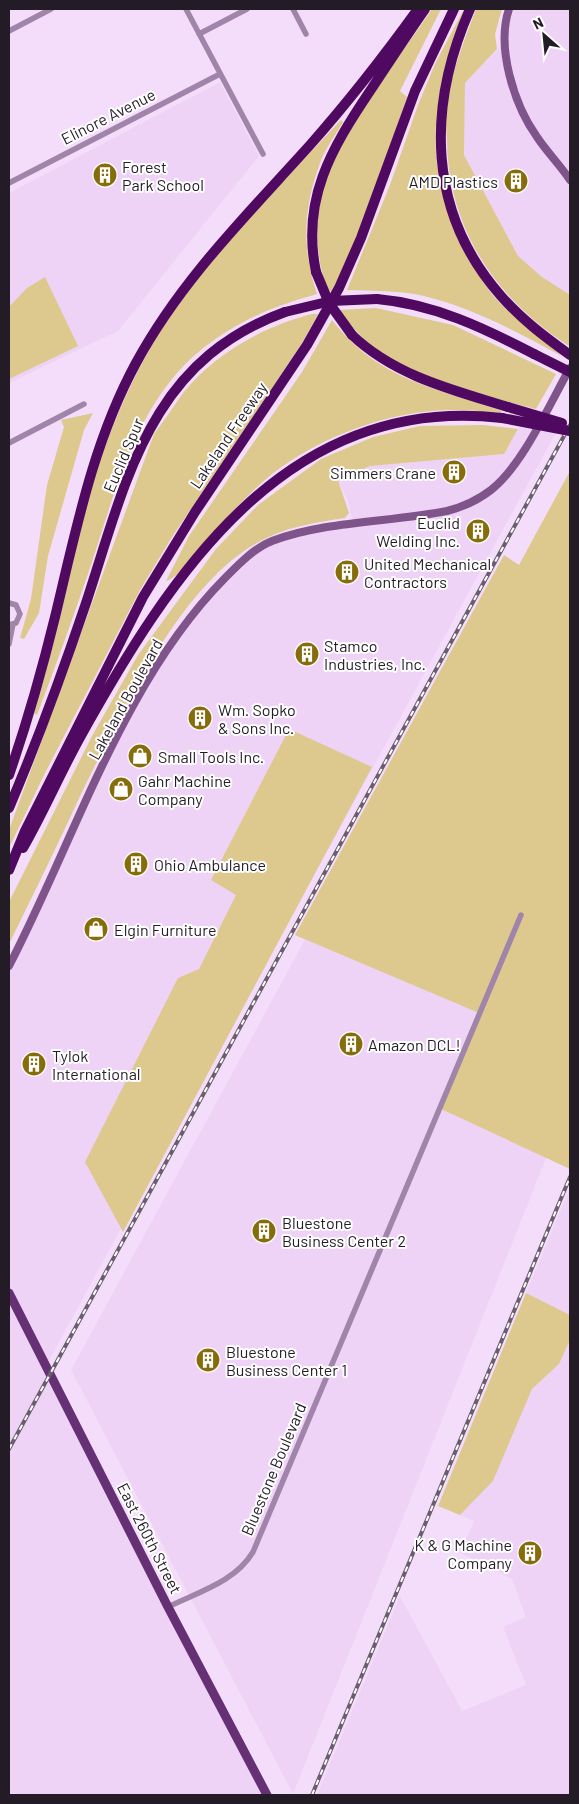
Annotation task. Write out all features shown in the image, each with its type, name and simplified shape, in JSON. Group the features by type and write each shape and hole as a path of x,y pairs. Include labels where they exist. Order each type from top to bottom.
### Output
{"highway":[{"path":"9,775 40,673 90,475 108,422 134,366 163,316 197,270 342,108 418,9"},
{"path":"425,9 351,120 325,167 317,192 313,216 312,250 316,272 329,303 352,335 378,356 410,374 570,427"},
{"name":"Lakeland Freeway","path":"9,872 24,831 143,597 195,512 307,345 336,294 361,238 415,91 454,9"},
{"path":"470,9 452,56 441,106 440,152 447,195 462,236 482,272 510,306 570,355"},
{"name":"Euclid Spur","path":"9,808 64,664 131,467 149,428 173,391 202,361 248,328 285,312 331,301 377,299 408,303 446,313 570,372"},
{"path":"9,872 31,834 78,741 133,648 190,568 251,500 282,474 338,442 404,421 436,416 502,418 570,431"}],"main road":[{"name":"East 260th Street","path":"9,1293 168,1607 267,1795"}],"street":[{"path":"9,31 51,9"},
{"path":"186,9 264,154"},
{"path":"199,34 247,9"},
{"path":"293,9 306,34"},
{"path":"509,9 504,43 510,79 536,136 570,180"},
{"name":"Elinore Avenue","path":"9,183 220,74"},
{"name":"Lakeland Boulevard","path":"9,966 127,719 162,654 203,601 240,562 270,542 315,530 447,511 466,506 492,489 518,460 570,367"},
{"path":"9,443 84,404"},
{"path":"9,603 16,605 20,611 18,620 11,624 9,644"},
{"name":"Bluestone Boulevard","path":"168,1607 228,1578 244,1566 252,1552 521,915"}],"shaded area":[{"path":"432,9 441,9 400,91 407,97 361,232 332,291 328,292 318,251 317,236 318,207 325,180 334,158 359,114"},
{"path":"464,9 468,9 450,55 438,103 436,153 445,201 472,261 492,294 513,316 562,356 494,322 442,301 405,293 347,290 390,185 418,105 435,64"},
{"path":"476,9 502,9 495,34 497,49 465,83 464,155 518,256 542,277 570,295 569,346 519,307 499,284 481,259 467,233 457,204 450,174 446,111 454,72"},
{"path":"509,9 570,9 570,295 542,277 518,256 464,155 465,83 504,43"},
{"path":"220,82 259,156 118,331 9,383 9,193"},
{"path":"341,120 343,122 321,160 307,214 306,230 309,261 317,294 271,309 229,330 202,349 180,370 161,394 145,420 120,477 91,565 37,715 34,713 96,475 113,427 139,369 163,327 203,272 247,220"},
{"path":"45,277 78,346 9,379 9,307 27,288"},
{"path":"376,308 453,325 556,374 536,409 438,381 419,374 378,352 360,335 339,310"},
{"path":"318,314 302,343 172,537 140,590 45,773 9,848 9,830 154,434 183,393 209,366 241,343 258,334 294,319"},
{"path":"332,320 369,357 389,369 431,388 502,411 501,413 459,410 410,414 385,419 361,427 313,447 272,474 258,486 218,527 186,566 166,581 189,536 302,372"},
{"path":"93,413 84,430 48,556 39,613 24,639 20,638 31,599 47,485 64,427 61,420"},
{"path":"523,421 558,429 46,1366 267,1795 9,1795 9,966 90,795 162,654 240,562 271,542 353,525 348,501 338,480 370,466 504,454"},
{"path":"483,425 518,429 504,454 370,466 338,480 349,513 345,518 299,526 266,538 227,564 201,590 177,621 155,655 115,725 9,944 9,902 92,736 138,655 216,549 258,505 321,459 373,437 420,426"},
{"path":"570,471 570,1169 439,1108 479,1013 295,935 504,555 519,565"},
{"path":"471,634 570,1098 293,1794 71,1370"},
{"path":"289,729 372,767 123,1232 85,1162 178,978 199,969 236,895 211,880"},
{"path":"570,1188 570,1315 526,1293"},
{"path":"526,1293 570,1315 570,1340 559,1364 532,1389 493,1481 460,1515 438,1506"},
{"path":"570,1340 570,1795 317,1795 400,1596 462,1711 526,1685 503,1627 526,1617 512,1579 460,1553 474,1521 460,1515 493,1481 532,1389 559,1364"}],"railway":[{"path":"9,1449 570,425"},
{"path":"312,1795 570,1177"}],"place":[{"name":"Forest Park School","path":"105,175"},
{"name":"AMD Plastics","path":"516,181"},
{"name":"Simmers Crane","path":"454,472"},
{"name":"Euclid Welding Inc.","path":"478,531"},
{"name":"United Mechanical Contractors","path":"347,572"},
{"name":"Stamco Industries, Inc.","path":"307,654"},
{"name":"Wm. Sopko & Sons Inc.","path":"200,718"},
{"name":"Small Tools Inc.","path":"140,756"},
{"name":"Gahr Machine Company","path":"121,789"},
{"name":"Ohio Ambulance","path":"136,864"},
{"name":"Elgin Furniture","path":"96,929"},
{"name":"Amazon DCL!","path":"351,1044"},
{"name":"Tylok International","path":"34,1064"},
{"name":"Bluestone Business Center 2","path":"264,1231"},
{"name":"Bluestone Business Center 1","path":"208,1360"},
{"name":"K & G Machine Company","path":"530,1553"}]}
